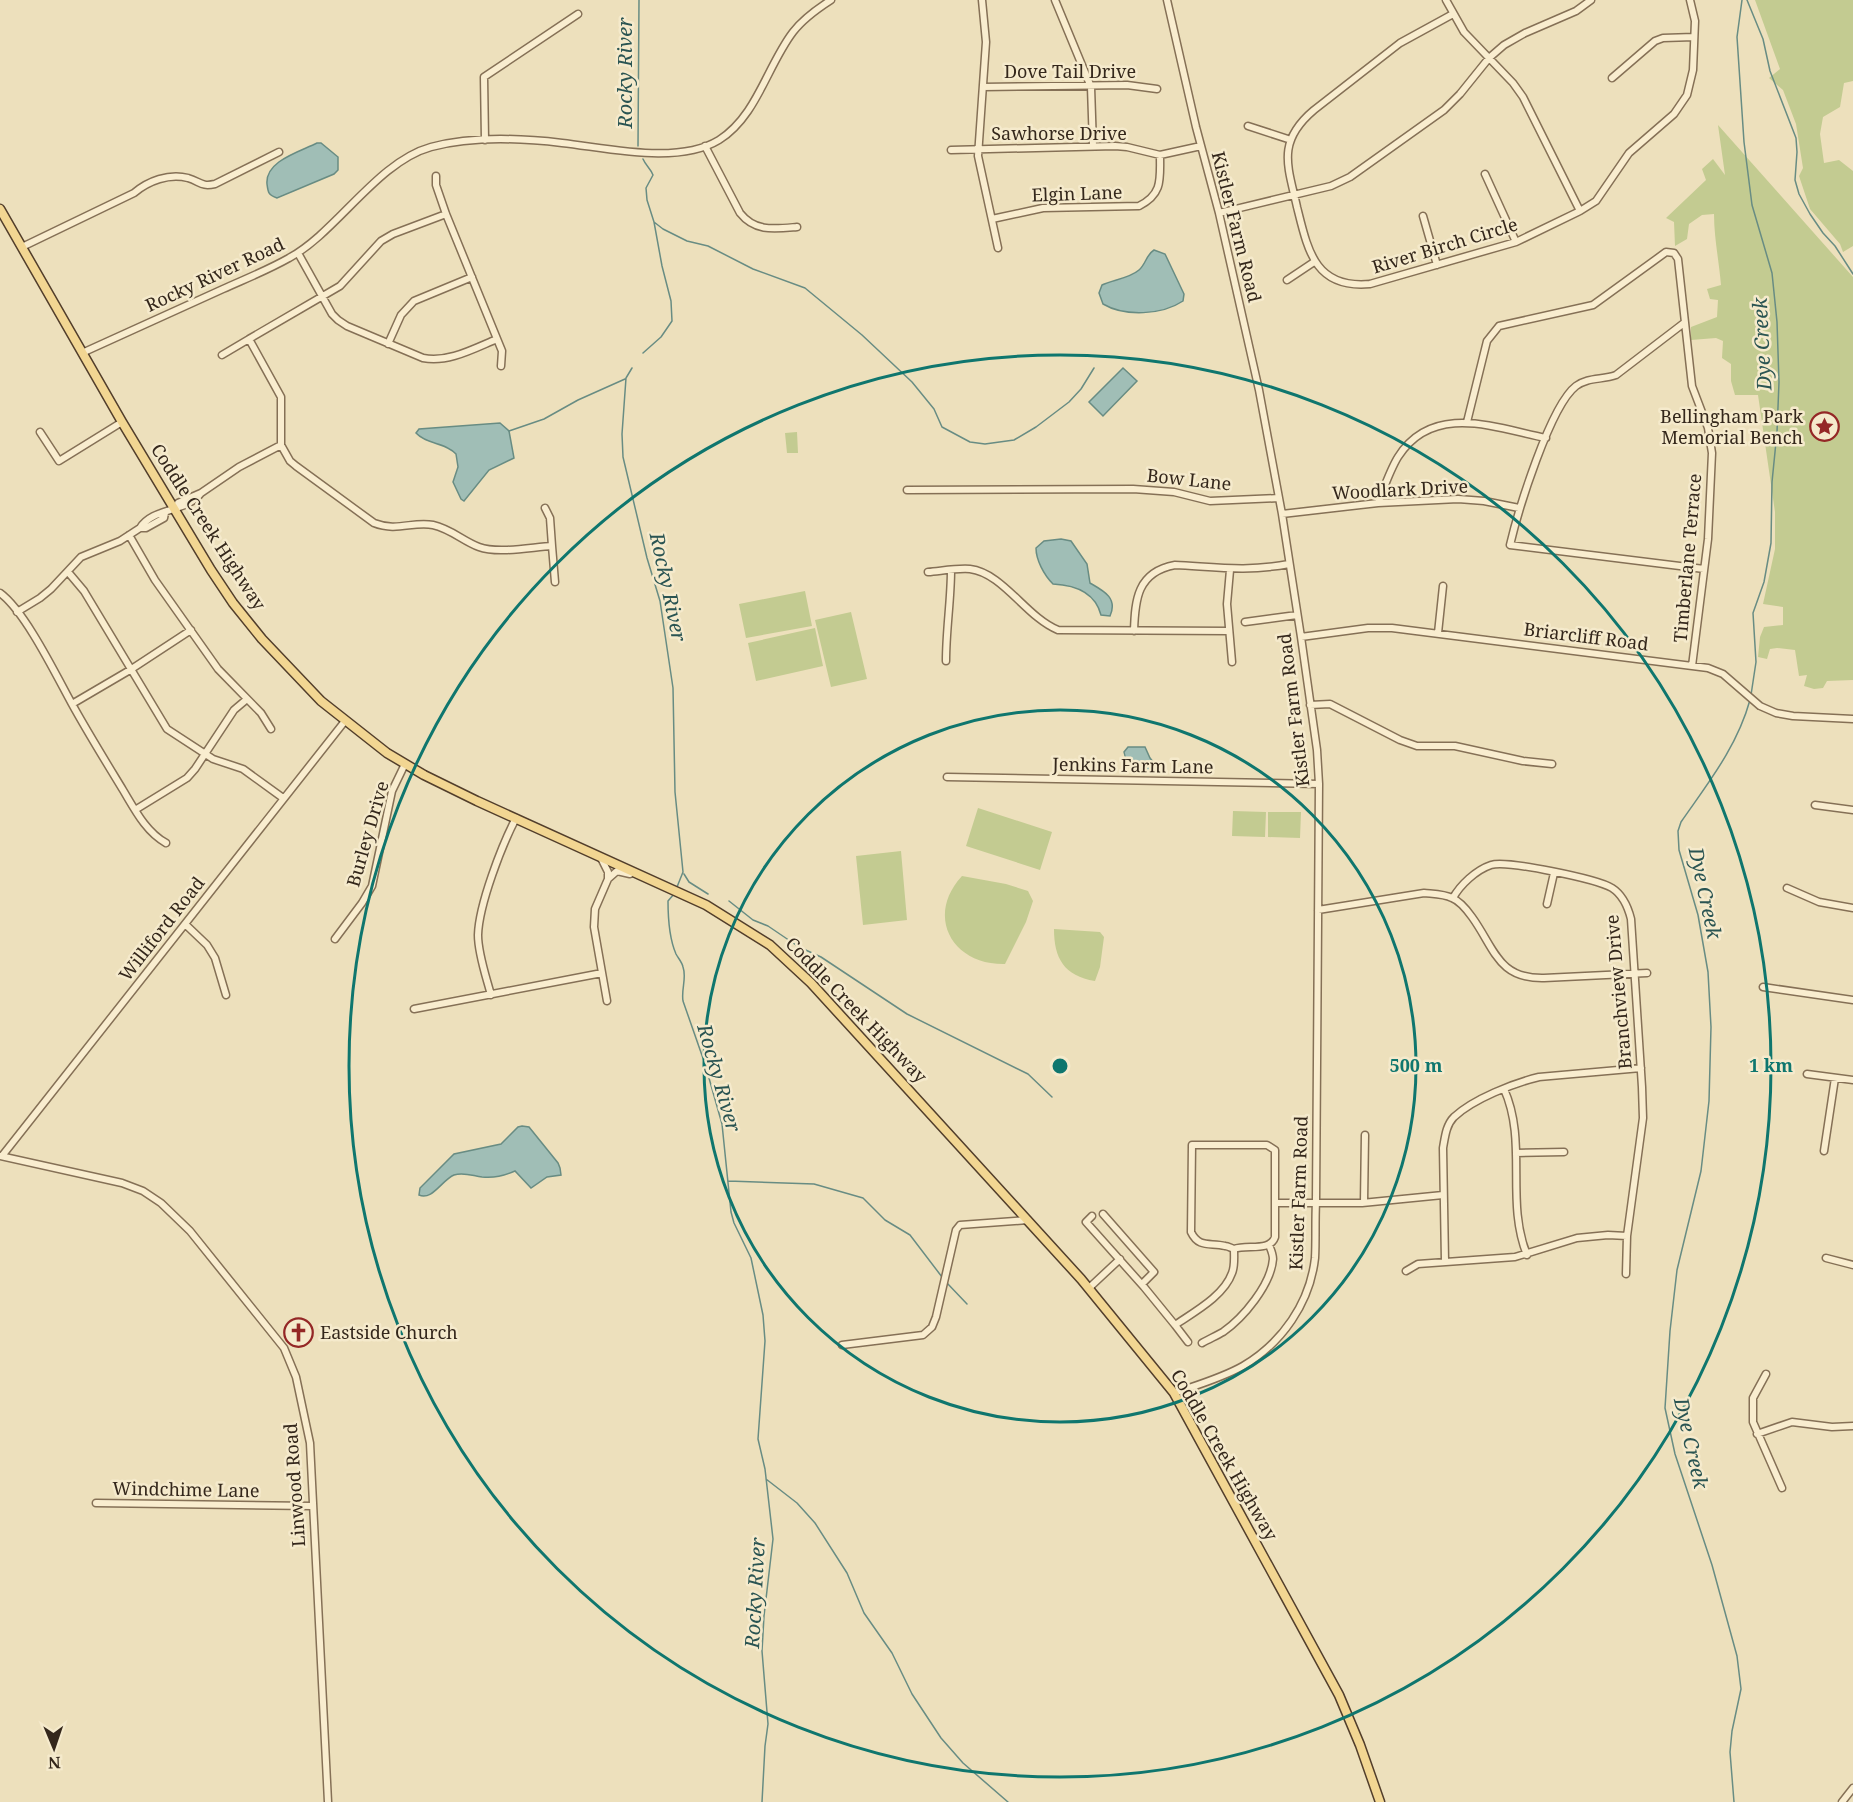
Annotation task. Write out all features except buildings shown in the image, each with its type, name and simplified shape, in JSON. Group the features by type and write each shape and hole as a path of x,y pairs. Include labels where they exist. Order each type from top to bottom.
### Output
{"main road":[{"name":"Coddle Creek Highway","path":"0,209 122,422 219,582 262,639 321,701 377,746 405,764 477,801 706,905 770,945 811,982 1089,1288 1174,1393 1339,1695 1380,1802"}],"street":[{"name":"Rocky River Road","path":"82,353 298,253 373,184 414,154 430,147 485,140 560,143 662,152 690,151 719,140 736,126 752,104 793,33 806,18 831,0"},
{"path":"982,0 986,42 979,150 980,171 998,248"},
{"path":"1055,0 1090,87 1092,146"},
{"name":"Kistler Farm Road","path":"1167,0 1259,390 1282,514 1301,637 1317,750 1319,784 1316,1203 1315,1258 1310,1280 1303,1302 1292,1321 1269,1347 1242,1367 1174,1393"},
{"path":"1446,0 1464,32 1523,97 1580,211"},
{"path":"1219,213 1331,186 1350,177 1444,110 1489,58 1513,39 1576,11 1591,0"},
{"name":"River Birch Circle","path":"1314,262 1333,279 1358,285 1370,284 1516,242 1580,211 1601,195 1629,153 1674,114 1683,102 1692,81 1695,21 1690,0"},
{"path":"485,140 484,78 578,14"},
{"path":"1287,280 1314,262 1306,243 1287,165 1291,140 1302,121 1400,44 1453,14"},
{"path":"1612,78 1655,41 1663,38 1694,37"},
{"name":"Dove Tail Drive","path":"983,87 1126,85 1157,89"},
{"path":"1248,126 1291,140"},
{"path":"705,146 747,222 756,227 797,227"},
{"name":"Sawhorse Drive","path":"951,150 1092,146 1128,147 1160,155 1201,146"},
{"path":"22,247 134,193 142,186 174,176 197,181 205,187 279,152"},
{"name":"Elgin Lane","path":"992,219 1043,208 1139,206 1148,202 1159,186 1160,155"},
{"path":"1485,174 1516,242"},
{"path":"436,176 436,185 446,214 502,351 501,366"},
{"path":"222,355 340,286 381,241 393,234 446,214"},
{"path":"1423,216 1437,265"},
{"name":"Timberlane Terrace","path":"1467,422 1487,341 1499,326 1593,305 1666,252 1674,253 1678,259 1692,386 1708,428 1712,453 1708,539 1692,666"},
{"path":"298,253 332,314 338,320 388,344 423,358 439,360 497,339"},
{"path":"388,344 401,315 414,301 472,277"},
{"path":"1684,323 1616,375 1591,379 1577,386 1567,396 1546,438 1519,508 1510,545 1704,569"},
{"path":"249,339 281,397 281,444 290,461 374,523 386,527 434,525 448,529 467,542 489,550 552,546"},
{"path":"40,432 59,461 122,422"},
{"path":"1378,503 1397,458 1407,445 1434,426 1451,422 1467,422 1546,438"},
{"path":"17,612 40,598 81,557 129,535 140,528 143,523 161,513 182,506 239,467 281,444"},
{"name":"Bow Lane","path":"907,490 1133,489 1174,492 1210,501 1279,498"},
{"name":"Woodlark Drive","path":"1282,514 1378,503 1458,499 1484,501 1519,508"},
{"path":"545,508 550,518 555,582"},
{"path":"129,535 155,580 218,669 261,712 271,729"},
{"path":"1134,631 1136,601 1146,580 1156,572 1175,566 1230,570 1265,569 1288,564"},
{"path":"928,572 972,569 991,577 1036,617 1058,630 1229,631"},
{"path":"946,661 951,570"},
{"path":"1230,570 1227,604 1232,662"},
{"path":"68,572 84,591 167,729 213,759 243,769 283,798"},
{"path":"1438,633 1443,586"},
{"path":"0,593 7,598 17,612 47,659 135,810 156,838 166,843"},
{"path":"1245,622 1297,615"},
{"name":"Briarcliff Road","path":"1301,637 1368,628 1392,628 1708,668 1723,674 1755,702 1776,713 1853,719"},
{"path":"72,704 130,670 190,630"},
{"path":"135,810 187,778 234,710 247,699"},
{"path":"1310,705 1330,704 1417,746 1455,746 1523,761 1552,764"},
{"name":"Williford Road","path":"1,1156 345,721"},
{"name":"Burley Drive","path":"335,939 372,886 392,791 405,764"},
{"name":"Jenkins Farm Lane","path":"947,777 1319,784"},
{"path":"1815,805 1853,810"},
{"path":"491,995 478,937 480,920 504,840 516,818"},
{"path":"599,855 605,864 608,879"},
{"name":"Branchview Drive","path":"1453,898 1457,890 1469,879 1490,865 1501,863 1603,884 1611,887 1622,898 1631,919 1643,1118 1627,1236 1626,1274"},
{"path":"608,1001 594,919 595,909 608,879 617,871 633,875 639,874"},
{"path":"1547,904 1554,873"},
{"path":"1787,888 1819,902 1853,908"},
{"path":"1318,910 1424,893 1453,898 1466,908 1497,958 1517,975 1532,978 1647,973"},
{"path":"185,924 207,945 215,958 226,995"},
{"path":"414,1009 602,973"},
{"path":"1763,987 1853,1000"},
{"path":"1445,1261 1443,1148 1446,1130 1453,1118 1478,1101 1539,1077 1641,1068"},
{"path":"1808,1074 1853,1080"},
{"path":"1824,1151 1836,1078"},
{"path":"1504,1089 1514,1113 1518,1219 1527,1255"},
{"path":"1364,1202 1365,1135"},
{"path":"1192,1145 1271,1146 1276,1154 1276,1203 1275,1237 1269,1245 1241,1246 1234,1249 1225,1245 1202,1244 1191,1232 1192,1145"},
{"path":"1516,1153 1564,1152"},
{"name":"Linwood Road","path":"1,1156 133,1187 161,1203 190,1231 284,1348 296,1377 310,1443 328,1802"},
{"path":"1276,1203 1364,1202 1443,1195"},
{"path":"1103,1215 1154,1272 1142,1284"},
{"path":"1092,1216 1086,1222 1142,1284 1188,1342"},
{"path":"842,1345 923,1335 932,1327 936,1317 956,1230 960,1225 1028,1220"},
{"path":"1406,1271 1418,1264 1527,1255 1577,1238 1627,1236"},
{"path":"1202,1343 1222,1332 1241,1317 1252,1304 1273,1260 1269,1245"},
{"path":"1175,1325 1209,1300 1226,1284 1234,1265 1234,1249"},
{"path":"1826,1258 1853,1265"},
{"path":"1089,1288 1120,1260"},
{"path":"1766,1374 1753,1398 1752,1410 1757,1434 1782,1488"},
{"path":"1757,1434 1792,1422 1832,1427 1853,1426"},
{"name":"Windchime Lane","path":"96,1503 312,1506"},
{"path":"1842,1802 1853,1788"}],"green space":[{"path":"1755,0 1853,0 1853,81 1844,83 1840,107 1823,117 1820,134 1824,163 1839,160 1853,171 1853,246 1843,252 1840,244 1810,209 1799,176 1803,168 1796,124 1783,90 1769,78 1780,69"},
{"path":"1718,125 1853,277 1853,680 1827,681 1823,688 1814,689 1804,686 1807,675 1799,676 1795,650 1770,649 1767,659 1758,657 1760,637 1764,627 1783,625 1783,607 1763,604 1775,549 1775,512 1758,395 1735,395 1731,381 1731,364 1722,358 1723,341 1716,338 1691,340 1691,327 1717,317 1718,300 1710,299 1707,289 1721,285 1714,214 1702,215 1689,224 1687,239 1675,246 1674,222 1666,218 1706,180 1702,169 1713,159 1725,175"},
{"path":"797,432 798,453 787,453 785,433"},
{"path":"805,591 812,626 746,638 739,604"},
{"path":"851,612 867,679 831,687 815,620"},
{"path":"815,628 823,666 756,681 748,643"},
{"path":"978,808 1052,832 1040,870 966,846"},
{"path":"1233,811 1266,812 1265,837 1232,836"},
{"path":"1268,812 1301,812 1300,838 1268,837"},
{"path":"901,851 907,920 863,925 856,856"},
{"path":"962,876 1006,884 1028,891 1033,901 1026,922 1005,964 986,962 971,956 958,947 950,935 945,922 946,907 951,891"},
{"path":"1054,929 1100,932 1104,937 1100,967 1095,981 1076,975 1063,964 1056,949"}],"water":[{"path":"321,143 338,157 338,170 334,174 277,198 270,194 267,184 271,169 284,158"},
{"path":"1154,250 1165,254 1184,294 1183,301 1165,309 1143,313 1122,311 1103,304 1099,293 1102,285 1135,273"},
{"path":"1123,368 1137,381 1103,416 1089,402"},
{"path":"500,423 509,431 514,458 489,470 464,501 453,482 458,467 456,454 447,447 425,440 416,433 419,429"},
{"path":"1061,539 1071,541 1087,564 1090,583 1105,592 1111,600 1110,616 1101,615 1094,601 1083,591 1053,584 1044,572 1037,557 1036,548 1044,541"},
{"path":"1128,747 1145,747 1158,768 1157,773 1140,771 1131,767 1124,752"},
{"path":"518,1127 529,1127 558,1163 561,1175 547,1177 531,1188 515,1171 491,1177 458,1174 428,1195 419,1195 420,1188 454,1154 501,1144"}],"waterway":[{"name":"Rocky River","path":"638,146 639,0"},
{"name":"Dye Creek","path":"1742,0 1737,37 1744,142 1752,205 1772,273 1777,322 1779,382 1772,482 1771,543 1764,582 1753,613 1756,662 1751,695"},
{"path":"1747,0 1763,39 1770,71 1796,138 1795,180 1799,194 1810,214 1853,274"},
{"name":"Rocky River","path":"643,159 653,175 646,188 647,200 671,301 672,321 661,337 643,353"},
{"path":"654,222 687,241 708,246 753,269 805,288 862,335 912,382 934,409 942,427 970,442 985,444 1014,440 1036,427 1069,402 1081,389 1094,368"},
{"name":"Rocky River","path":"632,368 626,378 622,434 623,457 647,558 660,601 673,688 675,792 683,872 677,887"},
{"path":"509,431 544,419 578,400 625,379"},
{"name":"Dye Creek","path":"1734,1802 1730,1752 1741,1689 1737,1656 1712,1565 1675,1454 1665,1408 1677,1270 1701,1171 1709,1101 1711,1027 1708,972 1698,915 1679,850 1678,831 1681,822 1730,749 1750,700"},
{"path":"684,874 689,882 708,894"},
{"name":"Rocky River","path":"674,894 668,901 670,935 684,971 683,1001 705,1064 722,1124 731,1212 751,1258 763,1315 765,1341 758,1439 765,1469 773,1539 762,1651 768,1724 762,1802"},
{"path":"729,901 753,920 768,926 799,947 821,957 907,1014 1028,1074 1052,1097"},
{"path":"728,1181 814,1184 863,1198 885,1220 910,1235 942,1277"},
{"path":"947,1283 967,1304"},
{"path":"766,1479 797,1503 815,1523 847,1573 864,1613 892,1653 912,1694 941,1738 963,1763 1008,1802"}],"place":[{"name":"Bellingham Park Memorial Bench","path":"1824,427"},
{"name":"Eastside Church","path":"299,1333"}]}
